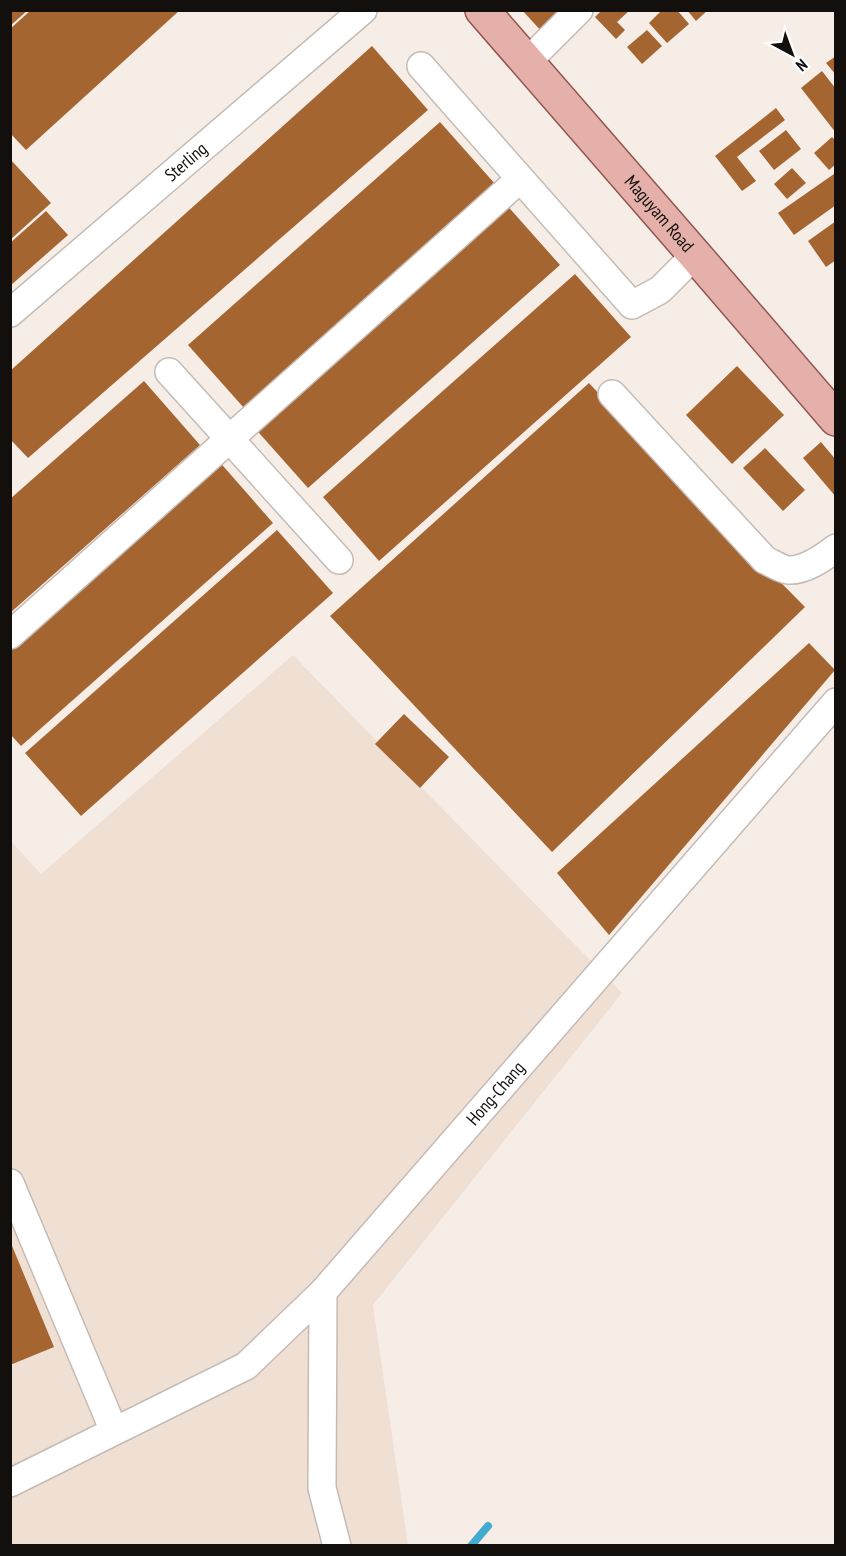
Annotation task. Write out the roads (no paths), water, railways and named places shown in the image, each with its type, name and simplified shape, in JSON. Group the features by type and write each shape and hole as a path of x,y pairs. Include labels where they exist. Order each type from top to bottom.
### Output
{"main road":[{"name":"Maguyam Road","path":"482,10 836,419"}],"street":[{"name":"Sterling","path":"10,313 363,10"},
{"path":"527,62 579,10"},
{"path":"421,66 632,305 660,290 695,255"},
{"path":"10,635 520,178"},
{"path":"169,372 339,560"},
{"path":"612,394 765,561 788,570 816,562 836,548"},
{"name":"Hong-Chang","path":"10,1483 246,1366 323,1292 836,702"},
{"path":"10,1183 114,1431"},
{"path":"323,1292 322,1488 337,1545"}],"waterway":[{"path":"471,1546 488,1526"}]}
